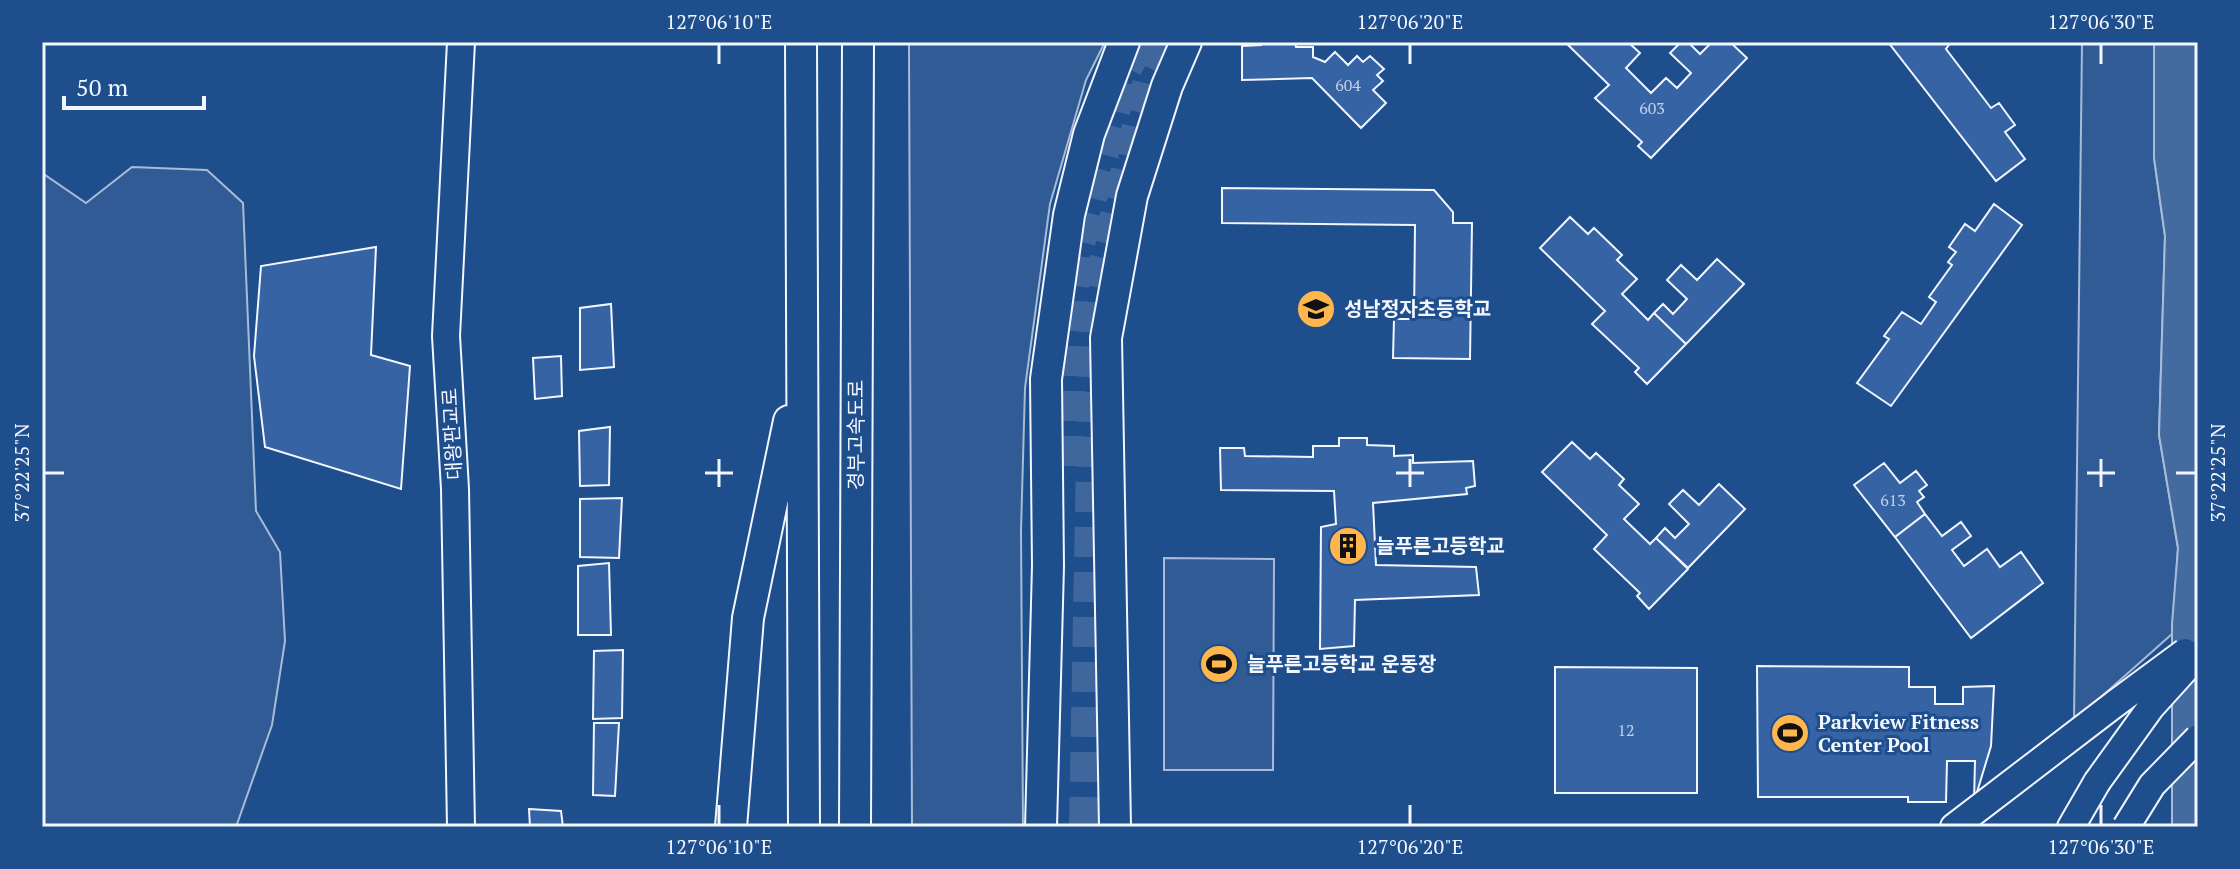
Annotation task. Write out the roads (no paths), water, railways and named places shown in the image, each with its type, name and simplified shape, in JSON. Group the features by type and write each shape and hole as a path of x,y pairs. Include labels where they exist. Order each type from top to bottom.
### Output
{"highway":[{"path":"801,42 804,827"},
{"name":"경부고속도로","path":"855,827 858,42"},
{"path":"1041,827 1048,566 1046,379 1069,215 1089,134 1124,42"},
{"path":"1115,827 1106,338 1132,196 1167,86 1186,42"},
{"path":"731,827 748,618 802,360"}],"main road":[{"name":"대왕판교로","path":"461,42 446,297 459,633 461,827"},
{"path":"1954,827 2198,644"},
{"path":"2071,827 2097,782 2151,707 2198,655"},
{"path":"2126,827 2152,785 2198,738"}],"tunnel":[{"path":"1070,466 1073,300 1079,247 1126,70 1141,42"},
{"path":"1084,827 1094,302 1149,76 1166,42"}],"place":[{"name":"성남정자초등학교","path":"1316,309"},
{"name":"늘푸른고등학교","path":"1348,546"},
{"name":"늘푸른고등학교 운동장","path":"1219,664"},
{"name":"Parkview Fitness Center Pool","path":"1790,733"}]}
